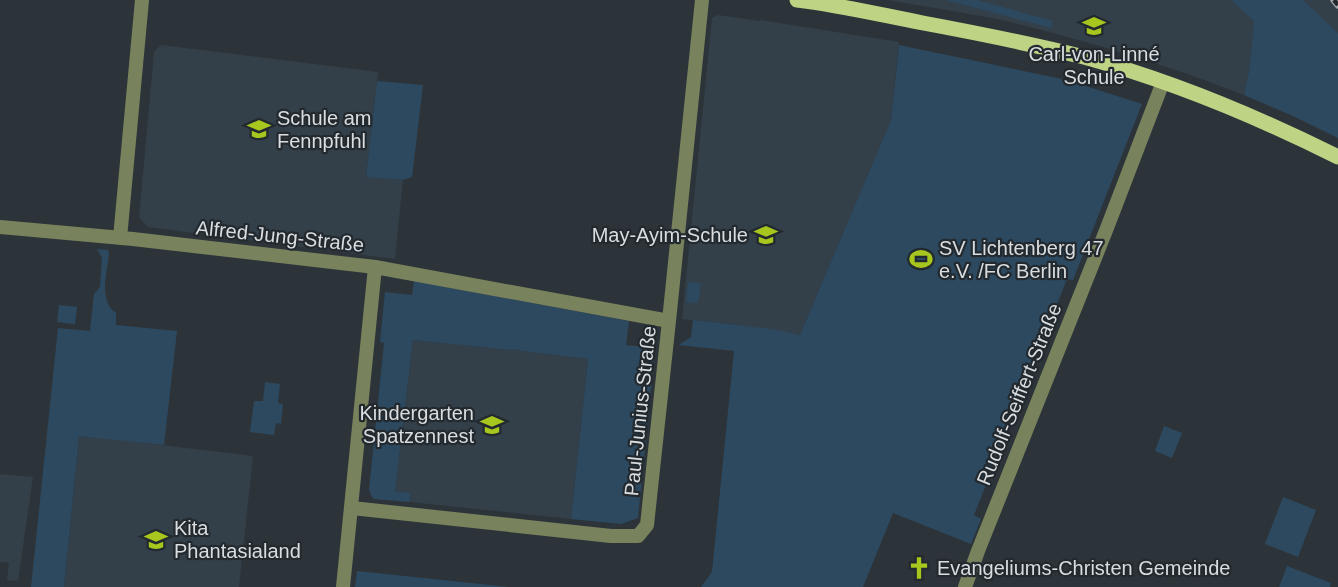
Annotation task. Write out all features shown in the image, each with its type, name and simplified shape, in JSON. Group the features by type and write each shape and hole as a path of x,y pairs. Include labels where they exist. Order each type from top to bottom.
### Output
{"main road":[{"path":"798,0 1002,38 1085,58 1163,82 1263,121 1338,157"}],"street":[{"path":"120,238 142,0"},
{"name":"Paul-Junius-Straße","path":"352,508 611,536 638,536 647,525 702,0"},
{"name":"Rudolf-Seiffert-Straße","path":"965,587 1163,82"},
{"name":"Alfred-Jung-Straße","path":"0,227 375,267 669,321"},
{"path":"343,587 375,267"}],"shaded area":[{"path":"888,0 1338,0 1338,89 1250,66 1244,95 1185,73 1053,33 998,19"},
{"path":"946,0 977,0 1053,21 1051,28"},
{"path":"1231,0 1303,0 1338,33 1338,138 1244,95 1250,66 1254,21"},
{"name":"May-Ayim-Schule","path":"718,15 899,42 891,120 800,336 772,329 682,319 712,18"},
{"name":"Schule am Fennpfuhl","path":"161,45 378,72 366,176 403,180 395,259 148,227 139,217 154,52"},
{"path":"899,45 1067,80 1142,104 1073,280 1067,279 974,515 981,519 971,544 893,513 863,587 701,587 712,572 734,351 679,345 691,337 693,320 772,329 800,335 891,120"},
{"path":"377,81 423,85 412,177 403,180 366,177"},
{"path":"97,249 108,250 109,254 105,294 110,308 116,313 116,325 177,331 164,445 79,436 64,587 31,587 58,328 90,331 94,294 100,287 102,258"},
{"path":"414,281 629,321 626,345 655,348 638,518 621,524 571,519 588,359 413,340 395,491 411,493 410,502 373,499 369,490 384,343 380,342 385,292 412,295"},
{"path":"688,282 701,283 698,303 686,302"},
{"path":"59,305 77,307 75,324 57,322"},
{"name":"Kindergarten Spatzennest","path":"413,340 588,359 571,519 410,502 411,493 395,491"},
{"path":"265,382 280,384 278,403 283,404 281,424 276,423 274,435 250,432 254,401 263,401"},
{"path":"1164,426 1182,433 1172,458 1155,451"},
{"name":"Kita Phantasialand","path":"79,435 253,456 239,587 64,587"},
{"path":"0,474 33,477 18,581 7,580 9,563 0,562"},
{"path":"1283,497 1316,510 1298,557 1265,544"},
{"path":"1287,566 1331,583 1330,587 1279,587"},
{"path":"357,571 509,587 355,587"}],"railway":[{"path":"1334,0 1338,5"}],"place":[{"name":"Carl-von-Linné Schule","path":"1094,26"},
{"name":"Schule am Fennpfuhl","path":"259,129"},
{"name":"May-Ayim-Schule","path":"766,235"},
{"name":"SV Lichtenberg 47 e.V. /FC Berlin","path":"921,259"},
{"name":"Kindergarten Spatzennest","path":"492,425"},
{"name":"Kita Phantasialand","path":"156,540"},
{"name":"Evangeliums-Christen Gemeinde","path":"919,568"}]}
